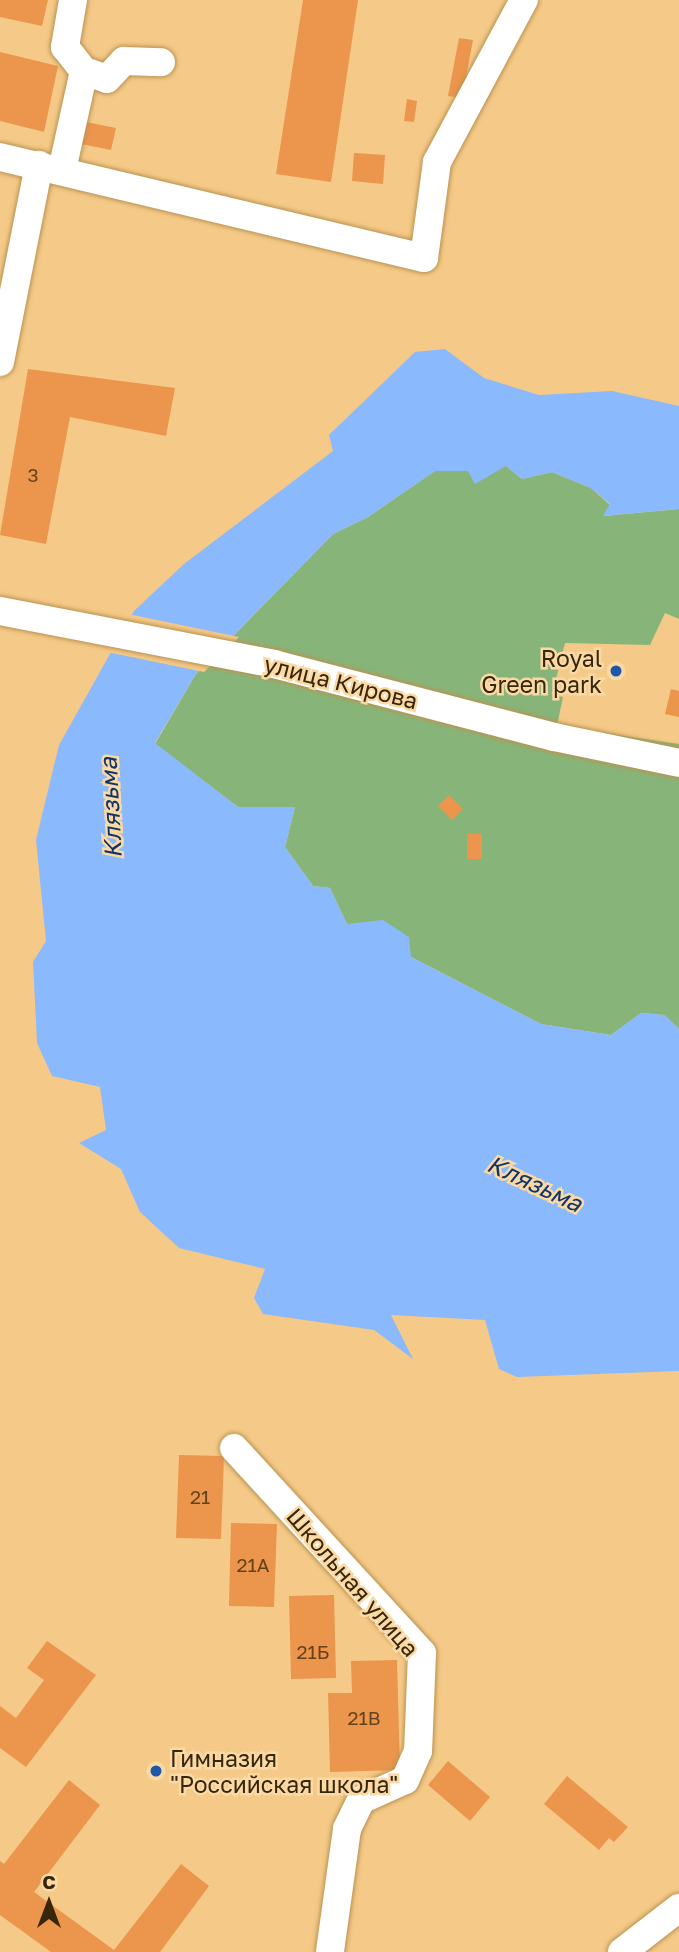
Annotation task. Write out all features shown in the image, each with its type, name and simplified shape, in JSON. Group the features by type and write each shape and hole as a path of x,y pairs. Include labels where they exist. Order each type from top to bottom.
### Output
{"street":[{"path":"74,0 65,47 84,71 107,79 124,61 161,62"},
{"path":"0,157 424,258 437,162 524,0"},
{"path":"0,362 50,168 84,71"},
{"name":"улица Кирова","path":"0,611 70,622 274,664 554,737 679,763"},
{"name":"Школьная улица","path":"234,1448 422,1653 418,1751 405,1780 361,1800 347,1829 330,1952"},
{"path":"622,1952 679,1908"}],"green space":[{"path":"506,466 522,479 552,472 591,488 610,505 604,516 679,509 679,619 665,613 650,645 565,643 552,695 563,697 557,726 679,744 679,1029 664,1015 641,1013 611,1035 541,1024 347,924 330,888 313,886 285,847 295,807 238,807 155,744 196,674 333,534 368,517 435,471"}],"water":[{"name":"Клязьма","path":"445,349 484,378 539,395 612,391 679,406 679,509 603,516 610,504 591,488 552,472 522,479 506,466 475,484 468,471 435,471 368,517 333,534 196,674 155,743 238,807 295,807 285,847 313,886 330,888 347,924 383,920 409,937 411,957 541,1024 611,1035 641,1013 665,1015 679,1029 679,1371 517,1377 499,1369 485,1320 391,1315 413,1359 374,1330 263,1314 254,1298 265,1269 179,1248 140,1212 121,1169 79,1143 106,1130 100,1087 52,1076 37,1043 33,962 46,941 36,840 59,745 134,611 184,564 333,451 329,435 415,352"}],"pier":[{"path":"128,614 239,637 204,672 107,652"}],"building":[{"path":"0,0 48,0 42,26 0,17"},
{"path":"303,0 358,0 331,182 276,174"},
{"path":"459,38 473,40 462,98 448,96"},
{"path":"0,52 58,66 44,132 0,121"},
{"path":"407,99 417,101 414,122 404,121"},
{"path":"86,122 116,128 111,150 81,144"},
{"path":"354,153 385,155 383,184 352,181"},
{"path":"28,369 175,388 166,436 70,417 46,544 0,535"},
{"path":"671,689 679,691 679,717 665,714"},
{"path":"449,795 463,809 452,820 438,806"},
{"path":"467,834 482,834 482,859 467,859"},
{"path":"179,1455 224,1456 221,1539 176,1538"},
{"path":"231,1523 277,1524 274,1607 229,1606"},
{"path":"334,1595 336,1678 291,1679 289,1596"},
{"path":"47,1641 96,1675 26,1767 0,1748 0,1706 16,1718 44,1680 27,1668"},
{"path":"397,1660 400,1770 330,1772 328,1693 352,1693 351,1661"},
{"path":"448,1761 490,1797 470,1821 428,1785"},
{"path":"567,1776 628,1827 614,1842 609,1838 599,1850 544,1804"},
{"path":"69,1780 100,1805 34,1892 114,1950 181,1864 209,1886 160,1952 51,1952 0,1915 0,1861 4,1864"}],"place":[{"name":"Royal Green park","path":"616,671"},
{"name":"Гимназия \"Российская школа\"","path":"156,1771"}]}
